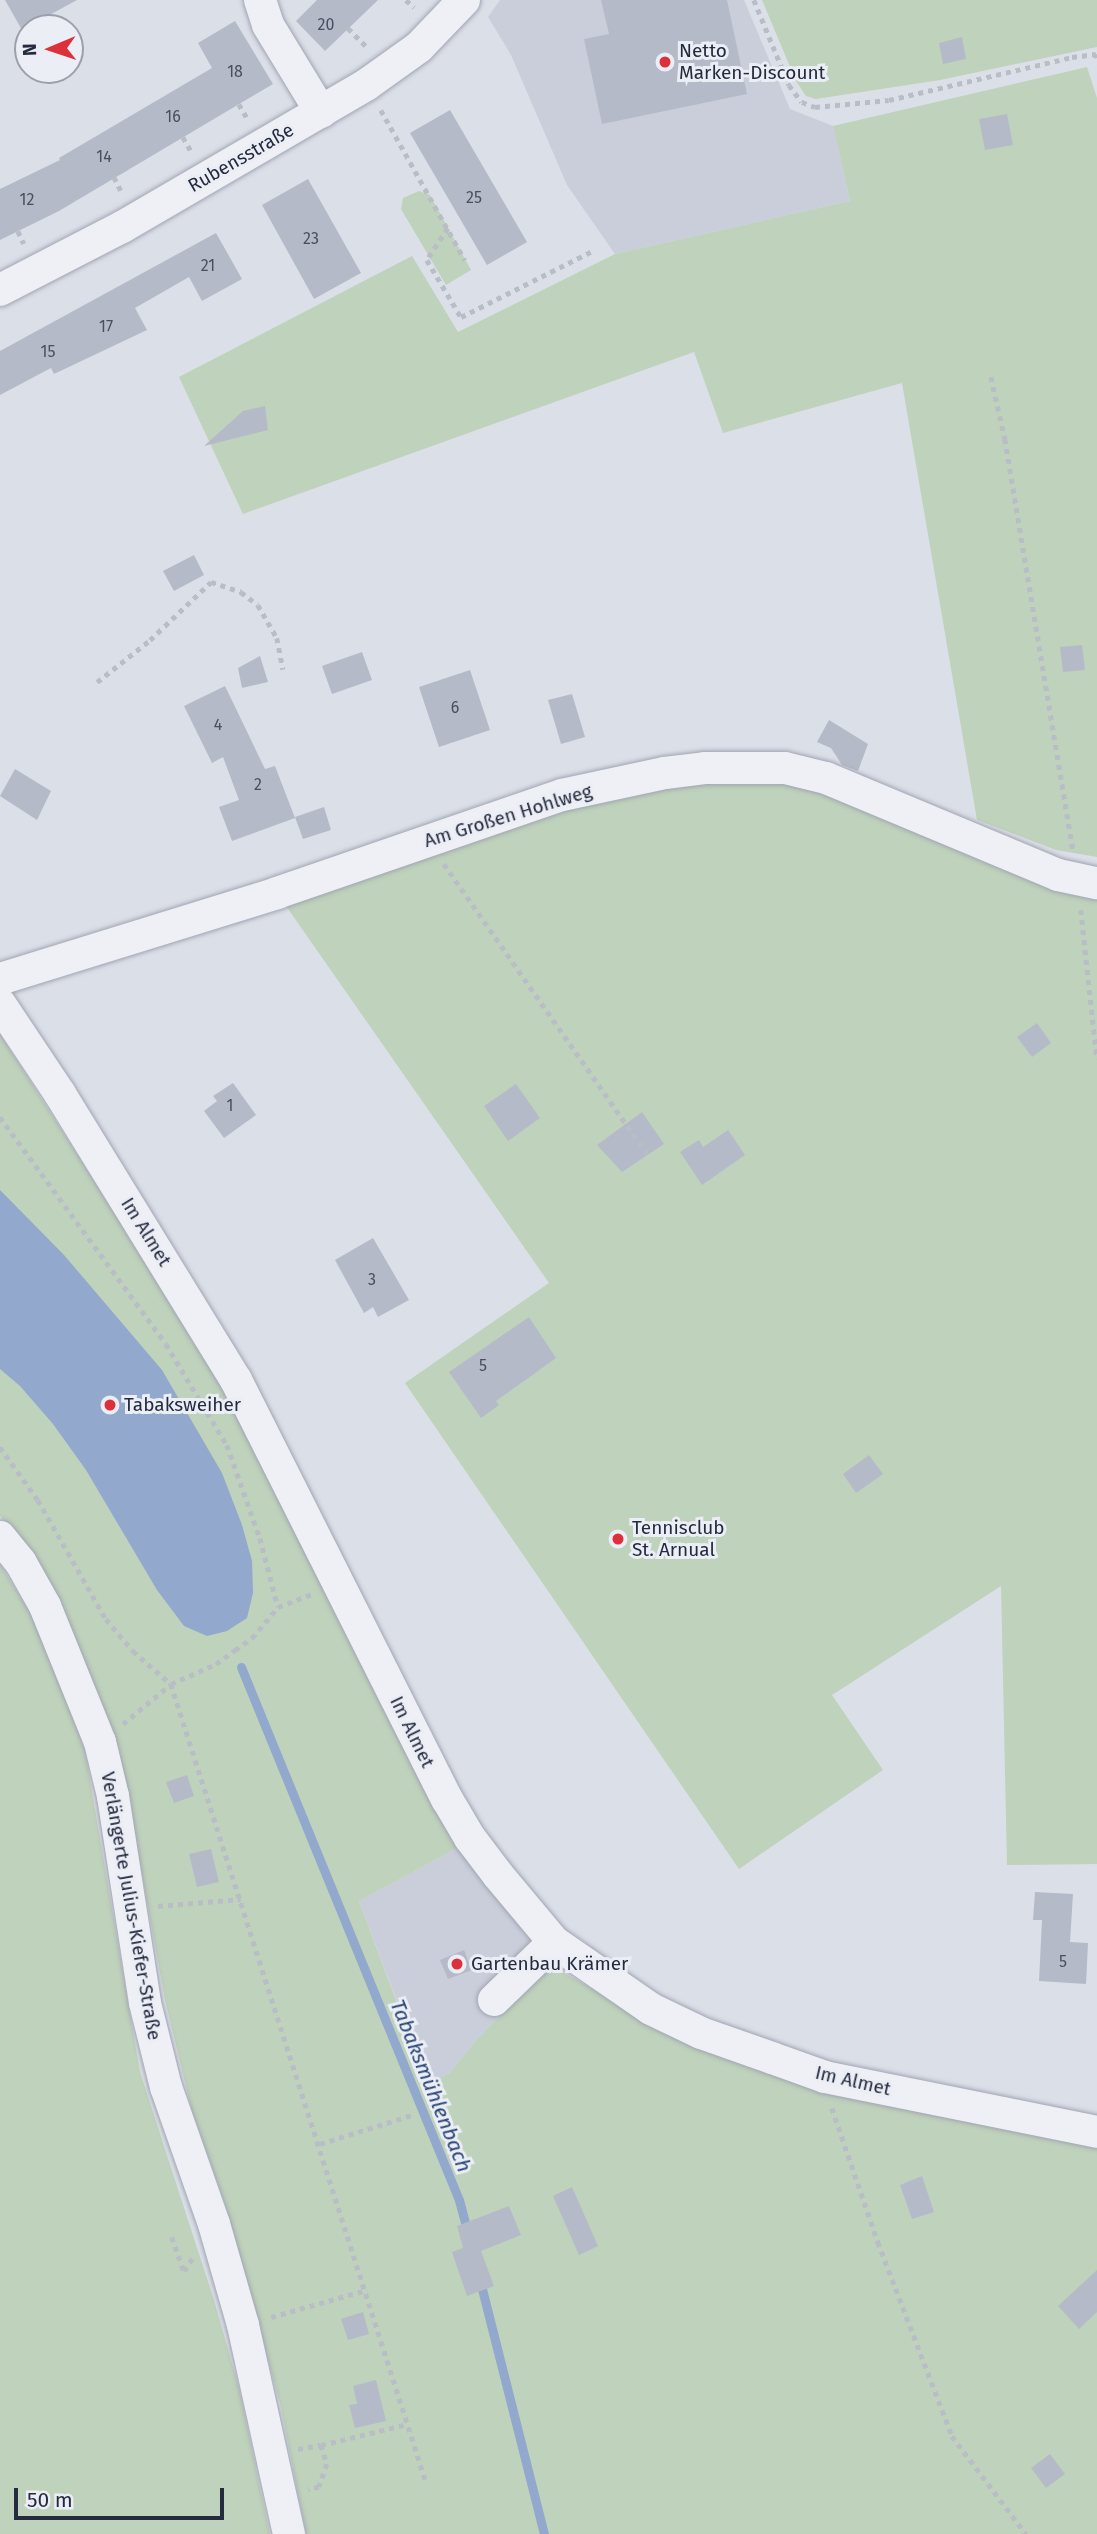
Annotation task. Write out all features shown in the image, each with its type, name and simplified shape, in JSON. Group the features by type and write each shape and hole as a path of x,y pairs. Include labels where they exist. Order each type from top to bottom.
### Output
{"street":[{"path":"260,0 268,25 321,112"},
{"name":"Rubensstraße","path":"0,290 122,227 366,85 419,47 464,0"},
{"name":"Am Großen Hohlweg","path":"0,979 277,893 562,795 665,772 705,768 785,768 826,778 1088,882"},
{"name":"Im Almet","path":"0,1004 60,1094 236,1380 358,1618 427,1765 452,1809 498,1875 554,1942 651,2009 701,2033 825,2077 1097,2132"},
{"name":"Verlängerte Julius-Kiefer-Straße","path":"0,1537 21,1563 45,1606 100,1742 113,1796 145,2003 166,2087 226,2261 243,2325 289,2534"},
{"path":"494,2000 554,1942"}],"path":[{"path":"406,0 414,8"},
{"path":"754,0 789,85 802,102 815,107 889,100 1096,56"},
{"path":"348,28 367,47"},
{"path":"366,85 465,260"},
{"path":"239,104 247,118"},
{"path":"183,137 191,151"},
{"path":"114,177 121,191"},
{"path":"448,228 427,260 461,317 592,251"},
{"path":"18,231 24,244"},
{"path":"990,377 1005,439 1088,882 1097,1059"},
{"path":"97,682 150,640 211,583 242,592 258,605 278,638 283,669"},
{"path":"428,840 649,1157"},
{"path":"0,1117 166,1345 227,1445 261,1538 278,1607 252,1638 226,1657 171,1684 100,1742"},
{"path":"0,1447 38,1500 106,1619 133,1651 171,1684 367,2290 426,2482"},
{"path":"131,1908 241,1899"},
{"path":"825,2077 834,2115 878,2242 952,2436 1026,2534"},
{"path":"320,2144 412,2115"},
{"path":"243,2325 367,2290"},
{"path":"321,2445 408,2424"}],"shaded area":[{"path":"500,0 744,0 790,109 833,126 850,201 615,254 567,185 511,55 488,17"},
{"path":"459,1847 535,1941 550,1965 478,2038 449,2074 428,2083 359,1901"}],"green space":[{"path":"762,0 1097,0 1097,47 940,80 816,99 806,96 796,81"},
{"path":"1087,67 1097,98 1097,857 1056,850 977,820 902,383 723,433 694,352 243,514 179,377 412,256 458,332 615,254 850,201 833,126"},
{"path":"419,191 430,195 471,270 446,285 401,209 403,198"},
{"path":"746,767 1097,881 1097,1864 1007,1865 1001,1586 832,1695 883,1770 739,1869 405,1383 549,1283 277,893 433,839"},
{"path":"0,1034 221,1379 459,1847 359,1901 427,2083 449,2074 478,2038 550,1965 676,2036 1097,2146 1097,2534 306,2534 280,2403 226,2207 192,2111 165,2000 119,1748 79,1649 31,1555 0,1516"},
{"path":"0,1564 31,1614 65,1694 85,1751 140,2072 214,2300 239,2388 270,2534 0,2534"}],"water":[{"name":"Tabaksweiher","path":"0,1190 64,1255 162,1370 222,1473 242,1525 252,1561 253,1593 247,1618 227,1631 207,1636 184,1626 157,1590 86,1470 53,1424 20,1386 0,1369"}],"building":[{"path":"5,0 77,0 51,14 14,16"},
{"path":"317,0 378,0 325,51 296,21"},
{"name":"Netto Marken-Discount","path":"601,0 727,0 747,94 602,124 584,39 609,34"},
{"path":"235,21 273,84 59,211 0,240 0,189 60,160 59,158 212,68 198,43"},
{"path":"962,37 966,59 943,64 939,43"},
{"path":"450,110 527,242 487,265 410,133"},
{"path":"1007,114 1013,145 985,150 979,119"},
{"path":"308,179 361,273 314,299 262,205"},
{"path":"216,233 242,279 202,301 189,277 135,308 147,330 54,374 51,368 0,395 0,351"},
{"path":"265,406 268,430 204,446 243,411"},
{"path":"194,555 204,575 174,591 163,571"},
{"path":"1082,645 1085,670 1063,672 1060,647"},
{"path":"362,652 372,680 332,694 322,666"},
{"path":"260,656 268,682 242,688 238,668"},
{"path":"470,670 490,730 439,747 419,687"},
{"path":"225,686 265,769 275,766 295,818 232,841 219,807 239,800 223,757 212,763 184,706"},
{"path":"572,694 585,737 561,744 548,700"},
{"path":"829,720 868,744 858,771 842,765 831,748 817,742"},
{"path":"15,769 51,791 37,820 0,796"},
{"path":"324,807 331,830 303,839 295,817"},
{"path":"1037,1023 1051,1043 1032,1057 1017,1037"},
{"path":"233,1083 256,1115 224,1138 204,1111 217,1101 213,1096"},
{"path":"516,1084 540,1118 508,1141 484,1106"},
{"path":"642,1112 664,1144 622,1172 597,1145"},
{"path":"728,1130 745,1155 702,1185 680,1152 699,1140 703,1147"},
{"path":"373,1238 409,1300 378,1317 373,1307 364,1313 335,1260"},
{"path":"529,1317 556,1358 496,1401 499,1405 481,1418 449,1372"},
{"path":"869,1455 883,1474 856,1493 843,1474"},
{"path":"187,1775 194,1796 174,1803 166,1782"},
{"path":"211,1849 219,1882 197,1887 189,1854"},
{"path":"1035,1892 1073,1894 1070,1942 1088,1943 1086,1984 1039,1981 1042,1920 1033,1920"},
{"path":"464,1950 472,1970 448,1979 440,1960"},
{"path":"922,2176 934,2212 912,2219 900,2185"},
{"path":"572,2187 598,2246 579,2255 553,2196"},
{"path":"509,2206 521,2235 481,2251 494,2286 467,2296 452,2252 463,2248 457,2226"},
{"path":"1097,2270 1097,2312 1079,2329 1058,2306"},
{"path":"363,2312 369,2334 348,2340 341,2319"},
{"path":"376,2380 386,2421 355,2428 349,2405 357,2404 353,2386"},
{"path":"1050,2454 1065,2474 1046,2488 1031,2468"}],"waterway":[{"name":"Tabaksmühlenbach","path":"241,1667 459,2200 468,2234"},
{"name":"Tabaksmühlenbach","path":"480,2281 544,2534"}],"place":[{"name":"Netto Marken-Discount","path":"665,62"},
{"name":"Tabaksweiher","path":"110,1405"},
{"name":"Tennisclub St. Arnual","path":"618,1539"},
{"name":"Gartenbau Krämer","path":"457,1964"}]}
